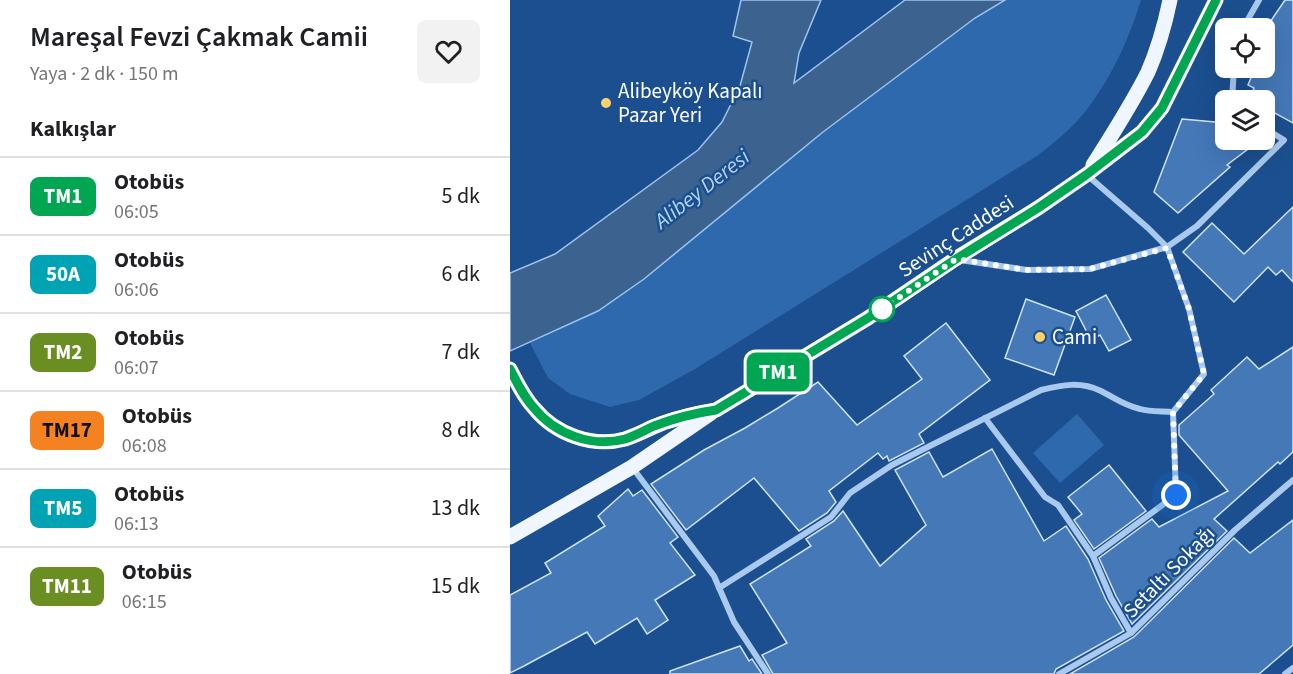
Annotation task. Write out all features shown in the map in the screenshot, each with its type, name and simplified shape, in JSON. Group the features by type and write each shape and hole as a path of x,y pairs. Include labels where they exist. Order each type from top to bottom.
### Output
{"main road":[{"path":"1086,175 1123,118 1148,71 1170,0"},
{"name":"Sevinç Caddesi","path":"510,370 535,410 555,427 573,437 599,442 624,439 692,413 716,410 868,318 1038,208 1142,132 1162,108 1216,0"},
{"path":"510,537 632,467 716,410"}],"street":[{"path":"1249,18 1259,0"},
{"path":"1275,135 1293,145"},
{"path":"956,259 1027,270 1090,269 1167,248 1197,226 1284,140"},
{"path":"1086,175 1148,228 1167,248 1189,309 1204,374 1173,412 1176,495 1094,556"},
{"path":"719,588 831,517 850,493 892,465 1041,390 1076,384 1100,391 1119,402 1141,410 1173,412"},
{"path":"986,418 1045,497 1058,505 1094,556 1111,598 1131,633"},
{"path":"632,467 714,576 734,622 768,674"},
{"name":"Setaltı Sokağı","path":"1059,674 1131,633 1235,530 1293,480"},
{"path":"1285,674 1293,668"}],"shaded area":[{"path":"1005,0 1141,0 1125,44 1103,86 1080,118 1050,146 695,369 639,400 610,407 570,394 548,378 530,343 598,311 644,279 823,132 975,18"},
{"path":"1077,414 1104,445 1060,483 1033,453"}],"water":[{"name":"Alibey Deresi","path":"741,0 821,0 799,53 794,83 905,0 1005,0 975,18 823,132 644,279 598,311 510,351 510,273 555,254 698,150 722,122 740,86 752,42 733,36"}],"building":[{"path":"1285,0 1293,0 1293,123 1275,113 1275,90 1253,90 1254,88 1248,85 1251,78 1275,78 1275,18 1273,18"},
{"path":"1182,119 1215,122 1215,150 1247,150 1227,165 1230,167 1178,213 1154,192"},
{"path":"1293,207 1293,282 1282,270 1276,275 1268,267 1234,302 1183,252 1212,223 1244,254"},
{"path":"1106,295 1131,340 1109,351 1100,335 1091,340 1076,311"},
{"name":"Cami","path":"1026,299 1075,317 1054,375 1005,358"},
{"path":"946,323 990,380 919,434 924,443 889,461 887,456 883,459 878,453 829,491 836,502 827,513 799,531 754,478 686,530 651,484 818,382 857,425 922,379 904,356"},
{"path":"1293,347 1293,452 1280,464 1278,462 1214,519 1227,531 1132,624 1099,558 1152,519 1159,527 1228,491 1179,435 1179,425 1214,394 1211,390 1247,357 1259,369"},
{"path":"992,449 1044,541 1066,526 1088,559 1106,600 1124,631 1056,669 1054,674 773,674 762,655 787,643 750,584 811,546 806,539 834,521 843,511 880,566 926,525 895,470 929,452 943,477"},
{"path":"1109,465 1146,511 1094,549 1074,520 1082,514 1068,497"},
{"path":"628,489 633,496 642,490 678,537 670,543 695,575 655,600 668,620 647,634 637,618 595,644 587,632 510,673 510,595 551,573 545,563 605,526 598,516"},
{"path":"1293,520 1293,645 1259,674 1070,674 1134,637 1234,538 1250,553"},
{"path":"740,646 749,661 752,659 762,674 670,674 670,671"}],"bus line":[{"name":"TM1","path":"510,369 535,410 555,427 573,437 586,440 599,442 624,439 692,413 716,410 868,318 1038,208 1142,132 1162,108 1216,0"}],"place":[{"name":"Alibeyköy Kapalı Pazar Yeri","path":"606,103"},
{"name":"Cami","path":"1040,337"}],"route":[{"path":"882,309 956,259 1027,270 1090,269 1167,248 1189,309 1204,374 1173,412 1176,495"}]}
